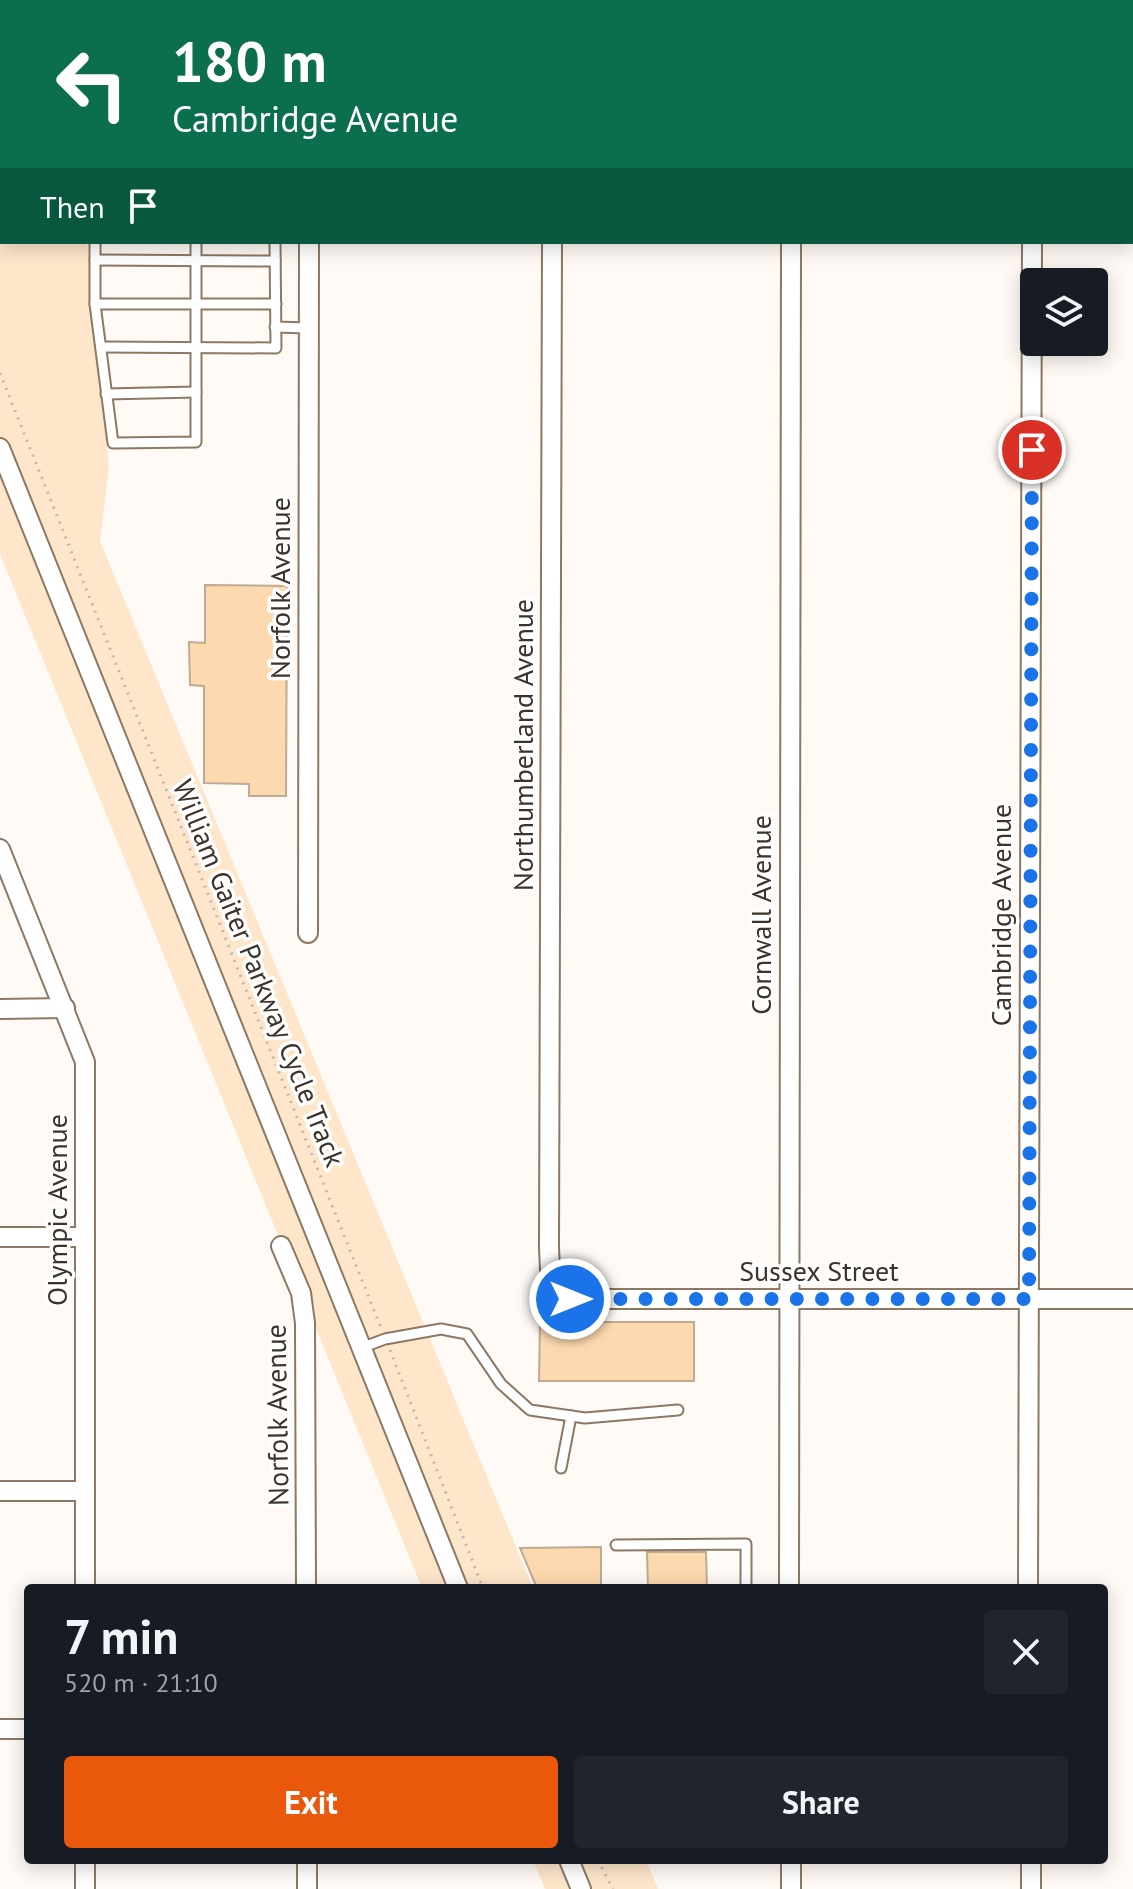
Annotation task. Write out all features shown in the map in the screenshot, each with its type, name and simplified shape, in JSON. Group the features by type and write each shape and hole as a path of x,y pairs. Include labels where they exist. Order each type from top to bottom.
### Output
{"street":[{"name":"Norfolk Avenue","path":"308,933 309,244"},
{"name":"Northumberland Avenue","path":"549,1248 552,244"},
{"name":"Cornwall Avenue","path":"789,1584 791,244"},
{"name":"Cambridge Avenue","path":"1028,1584 1032,244"},
{"path":"0,448 456,1584"},
{"name":"Olympic Avenue","path":"0,849 85,1062 85,1584"},
{"path":"0,1009 65,1008"},
{"path":"0,1237 85,1237"},
{"name":"Norfolk Avenue","path":"281,1246 301,1293 305,1323 306,1584"},
{"name":"Sussex Street","path":"549,1248 549,1282 554,1293 561,1298 1133,1299"},
{"path":"0,1491 85,1491"},
{"path":"0,1729 24,1729"},
{"path":"85,1864 85,1889"},
{"path":"307,1864 307,1889"},
{"path":"571,1864 581,1889"},
{"path":"791,1864 791,1889"},
{"path":"1031,1864 1031,1889"}],"lane":[{"path":"95,244 95,304 103,347 113,443 196,442 196,244"},
{"path":"103,347 276,348 275,244"},
{"path":"95,260 275,261"},
{"path":"95,304 276,304"},
{"path":"275,327 308,328"},
{"path":"106,394 196,392"},
{"path":"361,1348 385,1339 441,1329 467,1334 501,1384 530,1410 585,1418 678,1410"},
{"path":"561,1468 571,1416"},
{"path":"616,1545 746,1544 746,1584"}],"path":[{"name":"William Gaiter Parkway Cycle Track","path":"0,373 481,1584"},
{"path":"600,1864 613,1889"}],"shaded area":[{"path":"0,244 87,244 109,467 100,541 531,1584 420,1584 0,554"},
{"path":"535,1864 648,1864 658,1889 545,1889"}],"building":[{"path":"205,585 287,586 286,796 249,796 249,784 204,783 204,686 190,685 189,642 205,643"},
{"path":"540,1322 694,1322 694,1381 539,1381"},
{"path":"601,1547 601,1584 535,1584 520,1548"},
{"path":"647,1552 706,1552 707,1584 648,1584"}],"route":[{"path":"570,1299 1029,1299 1032,450"}]}
